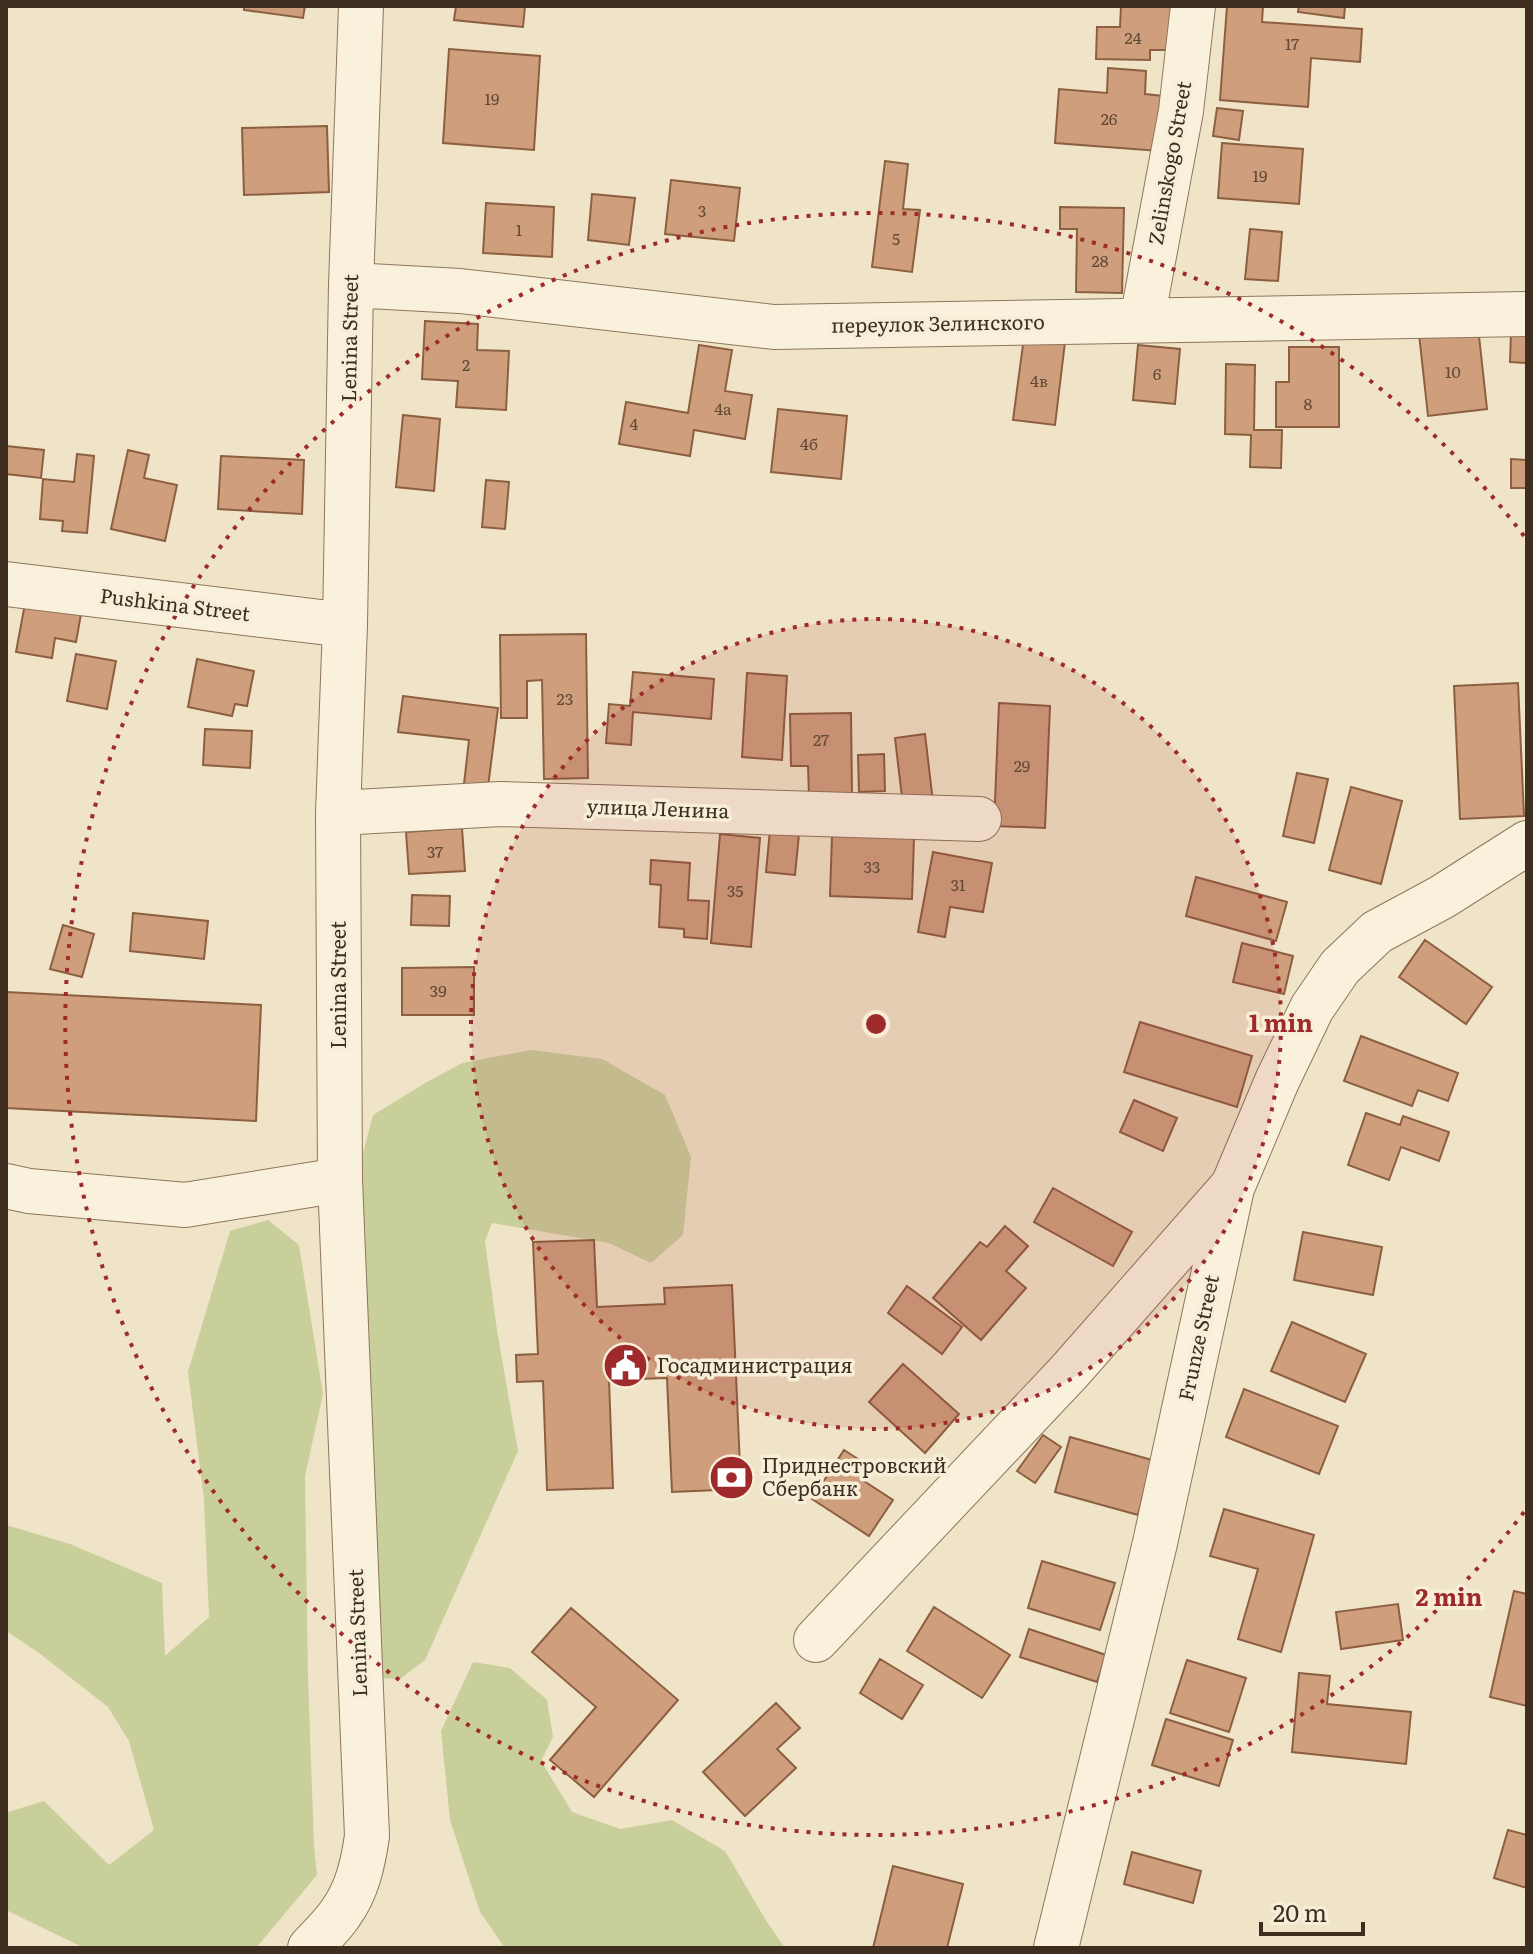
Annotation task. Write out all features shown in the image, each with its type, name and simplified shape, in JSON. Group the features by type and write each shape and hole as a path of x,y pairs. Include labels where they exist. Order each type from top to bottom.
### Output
{"street":[{"name":"Lenina Street","path":"310,1948 340,1914 354,1889 362,1867 367,1836 340,1180 338,813 361,6"},
{"name":"Zelinskogo Street","path":"1142,320 1181,111 1193,6"},
{"name":"переулок Зелинского","path":"351,285 460,291 774,327 1527,314"},
{"name":"Pushkina Street","path":"6,584 345,625"},
{"name":"улица Ленина","path":"338,813 501,804 979,819"},
{"name":"Frunze Street","path":"1056,1948 1155,1543 1232,1188 1277,1081 1312,1008 1340,967 1377,932 1442,897 1527,843"},
{"path":"6,1186 29,1191 185,1205 340,1180"},
{"path":"816,1640 1069,1372 1232,1188"}],"green space":[{"path":"531,1050 602,1059 665,1095 691,1157 683,1235 651,1263 609,1243 492,1223 485,1241 518,1451 425,1660 400,1679 375,1678 357,1176 373,1115 462,1063"},
{"path":"268,1220 299,1245 323,1394 305,1476 308,1679 317,1875 256,1948 84,1948 6,1910 8,1812 44,1801 109,1865 154,1830 129,1741 108,1707 6,1631 6,1525 70,1544 162,1583 165,1656 209,1617 204,1500 188,1372 230,1231"},
{"path":"473,1662 510,1668 547,1700 553,1737 541,1761 572,1812 620,1829 672,1820 725,1851 785,1948 505,1948 480,1912 450,1820 441,1731"}],"building":[{"path":"244,6 305,6 303,18 244,10"},
{"path":"456,6 525,6 523,27 454,20"},
{"path":"1121,6 1171,6 1170,50 1150,50 1150,60 1096,59 1097,27 1120,27"},
{"path":"1227,6 1263,6 1262,22 1362,29 1360,62 1311,58 1308,107 1220,100"},
{"path":"1299,6 1345,6 1344,18 1298,12"},
{"path":"449,49 540,56 534,150 443,143"},
{"path":"1108,68 1146,71 1145,94 1163,96 1159,151 1055,143 1059,89 1107,93"},
{"path":"1217,108 1243,111 1239,140 1213,136"},
{"path":"327,126 329,192 244,195 242,128"},
{"path":"1222,143 1303,149 1299,204 1218,198"},
{"path":"885,161 908,164 903,209 920,210 912,272 872,267"},
{"path":"671,180 740,188 734,241 665,234"},
{"path":"592,194 635,198 629,245 588,240"},
{"path":"486,203 554,207 552,257 483,253"},
{"path":"1060,207 1124,208 1122,293 1076,292 1077,229 1060,229"},
{"path":"1250,229 1282,232 1278,281 1245,279"},
{"path":"425,321 478,324 477,350 509,351 506,410 456,407 458,381 422,379"},
{"path":"1478,327 1487,409 1428,416 1419,334"},
{"path":"1511,333 1527,334 1527,363 1510,362"},
{"path":"1024,337 1065,342 1055,425 1013,420"},
{"path":"699,345 732,350 725,391 752,395 745,439 694,430 690,456 619,444 626,402 688,413"},
{"path":"1138,345 1180,349 1175,404 1133,400"},
{"path":"1289,347 1339,347 1339,427 1276,427 1276,382 1289,382"},
{"path":"1226,364 1255,365 1254,430 1282,430 1281,468 1250,467 1251,435 1225,434"},
{"path":"778,409 847,416 841,479 771,472"},
{"path":"403,415 440,419 434,491 396,487"},
{"path":"6,446 44,450 41,478 6,474"},
{"path":"128,450 149,455 144,478 177,485 165,541 111,529"},
{"path":"77,454 94,456 87,533 62,531 63,521 40,519 43,479 74,482"},
{"path":"221,456 304,460 302,514 218,509"},
{"path":"1511,459 1527,460 1527,488 1511,488"},
{"path":"486,480 509,482 505,529 482,527"},
{"path":"27,593 83,603 76,642 55,638 52,658 16,652"},
{"path":"586,634 588,778 544,779 542,680 527,681 527,718 501,718 500,635"},
{"path":"76,654 116,661 107,709 67,701"},
{"path":"197,659 254,671 247,706 235,704 232,716 188,707"},
{"path":"633,672 714,679 711,719 633,712 631,745 606,743 609,704 630,706"},
{"path":"747,673 787,676 782,760 742,757"},
{"path":"1518,683 1524,816 1460,819 1454,686"},
{"path":"403,696 498,708 488,787 464,784 469,740 398,732"},
{"path":"999,703 1050,706 1045,828 994,826"},
{"path":"851,713 852,796 809,796 808,766 791,766 790,714"},
{"path":"205,729 252,731 250,768 203,765"},
{"path":"925,734 933,802 903,806 895,738"},
{"path":"884,754 885,791 859,792 858,755"},
{"path":"1297,773 1328,779 1314,843 1283,836"},
{"path":"1351,787 1402,801 1381,884 1329,870"},
{"path":"462,828 465,871 409,874 406,832"},
{"path":"770,830 799,834 795,875 766,872"},
{"path":"720,834 760,838 751,947 711,943"},
{"path":"832,835 914,838 912,899 830,896"},
{"path":"933,852 992,863 983,912 950,907 945,937 918,932"},
{"path":"651,860 690,863 688,900 709,901 707,939 684,937 684,929 659,927 661,885 650,884"},
{"path":"1196,877 1287,902 1276,941 1186,916"},
{"path":"412,895 450,896 449,926 411,925"},
{"path":"133,913 208,921 204,959 130,951"},
{"path":"63,925 94,934 82,977 50,969"},
{"path":"1425,940 1492,987 1466,1024 1399,977"},
{"path":"1242,943 1293,956 1284,994 1233,982"},
{"path":"474,967 474,1015 402,1015 402,968"},
{"path":"6,992 261,1005 256,1121 6,1108"},
{"path":"1140,1022 1252,1056 1237,1107 1124,1072"},
{"path":"1361,1036 1458,1073 1448,1101 1418,1090 1412,1106 1344,1081"},
{"path":"1134,1100 1177,1118 1163,1151 1120,1132"},
{"path":"1366,1113 1400,1125 1403,1116 1449,1132 1439,1161 1401,1147 1389,1180 1348,1165"},
{"path":"1053,1188 1132,1232 1113,1266 1034,1222"},
{"path":"1005,1226 1028,1246 1006,1271 1026,1288 981,1340 933,1298 980,1242 987,1247"},
{"path":"1303,1232 1382,1247 1373,1295 1294,1280"},
{"name":"Госадминистрация","path":"594,1240 597,1307 665,1304 664,1288 732,1285 741,1489 672,1492 667,1378 609,1380 613,1488 547,1490 543,1381 517,1382 516,1355 538,1354 533,1242"},
{"path":"907,1286 962,1327 942,1354 888,1313"},
{"path":"1292,1322 1366,1354 1345,1402 1271,1371"},
{"path":"903,1364 959,1414 925,1453 869,1402"},
{"path":"1244,1389 1338,1426 1319,1474 1226,1437"},
{"path":"1043,1435 1061,1447 1035,1483 1017,1471"},
{"path":"1070,1437 1152,1460 1138,1515 1055,1492"},
{"path":"844,1450 872,1468 864,1481 893,1500 869,1536 812,1499"},
{"path":"1224,1509 1314,1535 1281,1652 1238,1639 1258,1569 1210,1556"},
{"path":"1042,1561 1115,1583 1100,1630 1028,1608"},
{"path":"1514,1591 1527,1594 1527,1706 1490,1697"},
{"path":"1398,1604 1403,1640 1341,1649 1336,1612"},
{"path":"934,1607 1010,1655 982,1698 907,1651"},
{"path":"571,1608 678,1700 594,1797 550,1760 596,1707 532,1652"},
{"path":"1029,1629 1106,1655 1097,1682 1020,1657"},
{"path":"880,1659 923,1685 902,1719 860,1693"},
{"path":"1187,1660 1246,1678 1229,1732 1170,1713"},
{"path":"1299,1673 1330,1676 1327,1704 1411,1712 1406,1764 1292,1752"},
{"path":"776,1703 800,1728 777,1749 796,1768 745,1816 703,1772"},
{"path":"1166,1719 1233,1740 1219,1786 1152,1765"},
{"path":"1508,1830 1527,1835 1527,1888 1494,1878"},
{"path":"1132,1852 1201,1871 1193,1903 1124,1884"},
{"path":"893,1866 963,1884 947,1948 873,1948"}],"place":[{"name":"Госадминистрация","path":"626,1366"},
{"name":"Приднестровский Сбербанк","path":"731,1478"}]}
